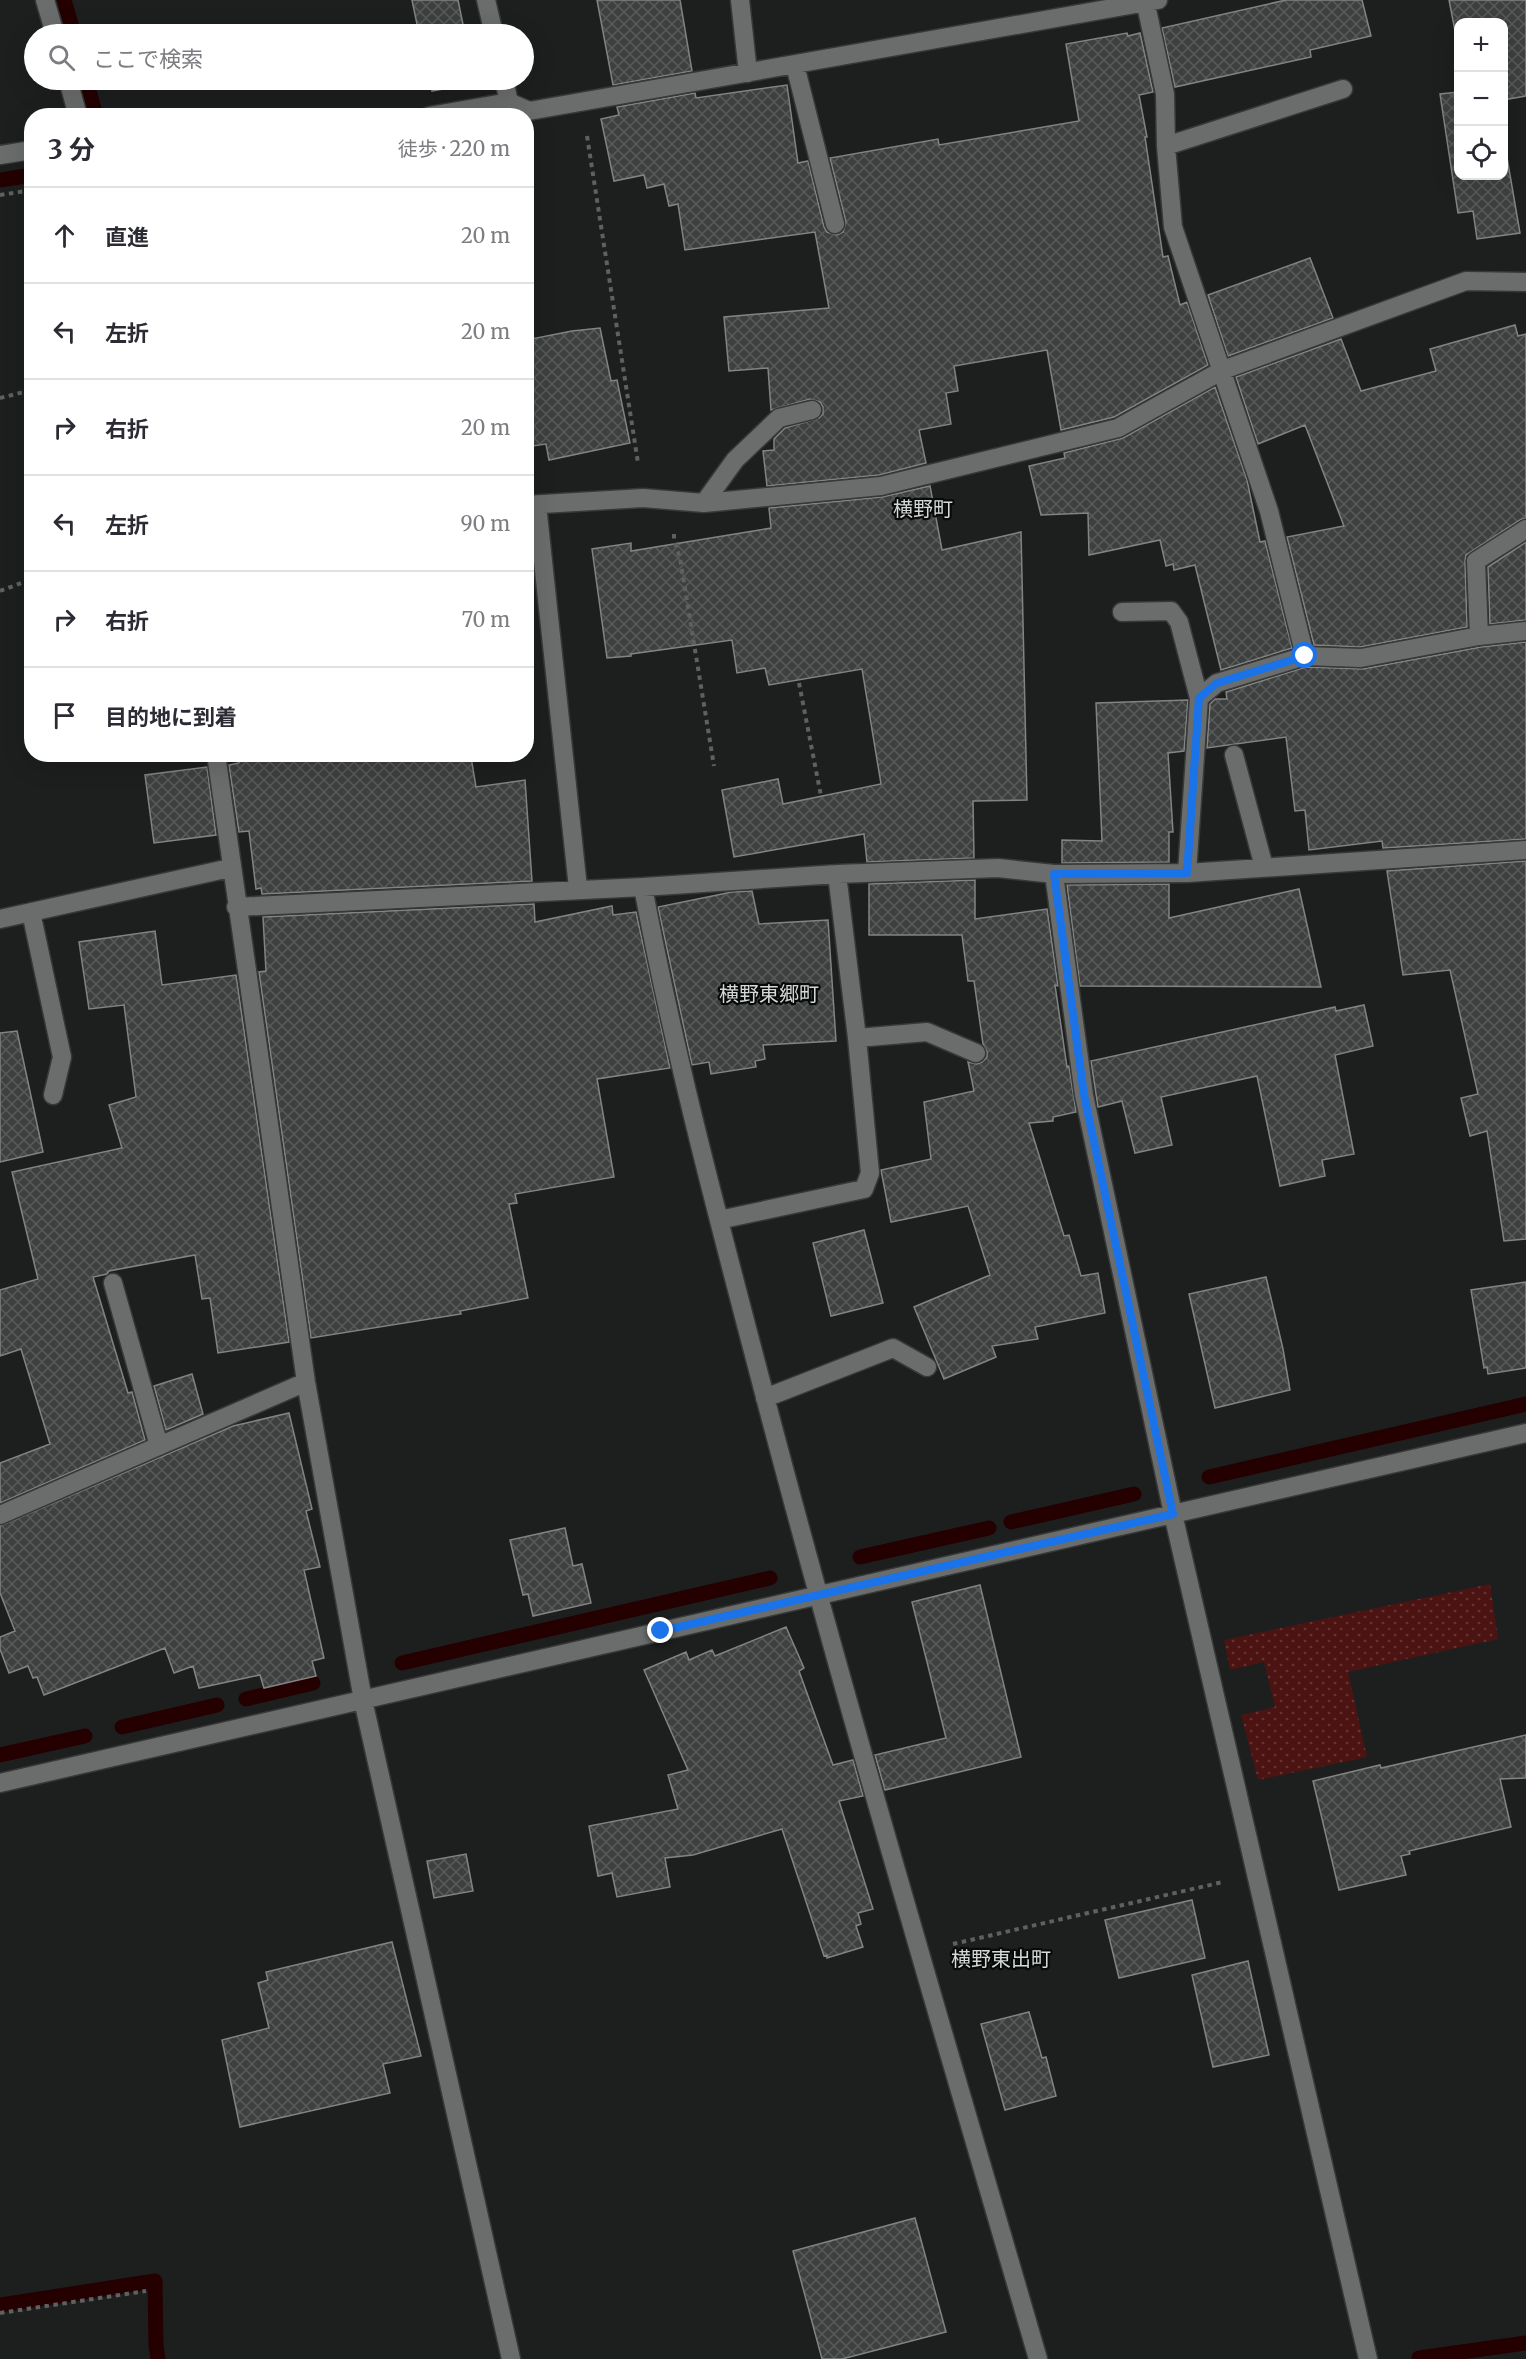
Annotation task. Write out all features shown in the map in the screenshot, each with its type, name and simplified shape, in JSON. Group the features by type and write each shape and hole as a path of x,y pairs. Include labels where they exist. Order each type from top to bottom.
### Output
{"street":[{"path":"45,0 52,24"},
{"path":"486,0 492,24"},
{"path":"740,0 748,73"},
{"path":"534,110 1150,1 1165,94 1166,146 1173,228 1269,511 1305,656"},
{"path":"795,64 835,224"},
{"path":"1166,146 1344,89"},
{"path":"71,90 76,108"},
{"path":"506,90 509,102"},
{"path":"475,108 509,102 522,108"},
{"path":"0,155 24,151"},
{"path":"534,505 643,498 704,503 881,486 1118,428 1223,370 1466,281 1526,282"},
{"path":"704,503 735,460 779,418 812,410"},
{"path":"534,522 578,888"},
{"path":"1479,636 1476,561 1526,529"},
{"path":"1122,612 1171,611 1179,622 1199,698 1187,873"},
{"path":"1199,698 1217,683 1305,656 1361,658 1479,636 1526,631"},
{"path":"1234,755 1264,867"},
{"path":"217,762 230,868 306,1382 363,1700 511,2359"},
{"path":"236,907 578,888 643,887 837,874 998,868 1054,874 1187,873 1526,850"},
{"path":"0,919 230,868"},
{"path":"718,1220 864,1189 870,1173 857,1038 837,874"},
{"path":"1054,874 1084,1095 1173,1514 1368,2359"},
{"path":"643,887 665,1002 718,1220 817,1595 1038,2359"},
{"path":"31,912 62,1057 53,1095"},
{"path":"857,1038 927,1032 975,1053"},
{"path":"113,1283 159,1446"},
{"path":"765,1398 893,1348 927,1367"},
{"path":"0,1515 306,1382"},
{"path":"0,1783 1526,1433"}],"path":[{"path":"581,102 643,498"},
{"path":"0,195 24,191"},
{"path":"0,398 24,392"},
{"path":"676,501 674,540 680,558 714,766"},
{"path":"0,591 24,582"},
{"path":"799,683 822,796"},
{"path":"920,1952 1256,1874"},
{"path":"0,2313 146,2291"}],"shaded area":[{"path":"1490,1584 1498,1639 1348,1672 1367,1757 1258,1780 1241,1715 1275,1707 1264,1662 1230,1670 1224,1640"}],"building":[{"path":"412,0 458,0 463,24 417,24"},
{"path":"597,0 680,0 692,71 613,85"},
{"path":"1286,0 1362,0 1371,36 1310,50 1311,57 1175,87 1162,28"},
{"path":"1449,0 1526,0 1526,96 1508,99 1508,18 1454,18 1454,26"},
{"path":"1127,33 1128,36 1140,33 1153,92 1139,95 1163,257 1168,256 1180,305 1187,302 1208,365 1114,417 1061,430 1047,350 954,366 958,391 946,393 951,424 919,430 926,463 879,475 767,486 763,451 774,450 774,439 785,428 819,418 823,414 823,407 820,402 810,399 771,410 768,368 729,371 724,317 829,308 815,232 685,250 678,204 669,206 664,184 647,188 644,175 614,181 601,119 619,115 617,107 695,93 696,98 787,85 798,163 808,161 824,227 827,232 837,235 843,232 846,222 830,158 938,139 939,145 1079,121 1066,44"},
{"path":"1454,92 1454,180 1508,180 1508,163 1520,233 1477,239 1473,211 1458,213 1440,94"},
{"path":"1310,258 1333,318 1228,356 1208,295"},
{"path":"1515,325 1518,336 1526,334 1526,518 1466,555 1467,627 1360,647 1314,645 1287,537 1344,526 1305,425 1258,444 1236,377 1341,339 1361,391 1436,371 1430,349"},
{"path":"600,328 611,381 617,380 630,443 549,460 546,444 534,446 534,338"},
{"path":"1215,387 1247,480 1260,542 1265,541 1292,648 1221,670 1195,565 1174,570 1173,564 1166,566 1160,540 1089,555 1088,513 1041,515 1029,466 1065,458 1064,453 1123,438"},
{"path":"930,486 942,550 1021,532 1027,800 973,801 974,858 867,862 864,834 734,857 722,790 778,779 783,804 881,784 862,669 769,685 765,668 737,673 732,640 607,658 592,549 631,543 631,551 771,528 769,508 882,497"},
{"path":"1526,542 1526,620 1490,624 1488,567"},
{"path":"1526,642 1526,839 1383,848 1382,841 1309,850 1305,810 1295,811 1286,737 1207,748 1210,704 1215,699 1227,699 1226,692 1306,667 1363,669 1481,647"},
{"path":"1188,700 1184,751 1168,753 1173,832 1169,832 1169,862 1062,863 1062,840 1102,841 1096,703"},
{"path":"472,762 476,787 525,780 532,881 262,894 261,888 256,889 249,831 239,832 229,765 239,763"},
{"path":"207,767 216,835 154,843 145,775"},
{"path":"1526,861 1526,1239 1504,1241 1487,1131 1470,1136 1461,1098 1478,1094 1450,970 1403,975 1387,871"},
{"path":"975,880 975,919 1047,909 1058,986 1055,985 1076,1112 1053,1117 1053,1121 1029,1123 1064,1236 1069,1235 1081,1276 1098,1273 1105,1313 1035,1327 1038,1339 992,1346 996,1357 944,1379 914,1307 990,1275 968,1206 891,1222 881,1170 931,1159 924,1102 974,1091 968,1062 977,1064 982,1062 987,1057 987,1051 983,1044 974,981 968,981 962,935 869,935 869,884"},
{"path":"1169,884 1169,918 1299,889 1321,987 1080,986 1067,885"},
{"path":"752,891 759,924 828,920 836,1041 763,1045 765,1059 755,1061 756,1067 711,1074 709,1062 692,1065 658,907 732,892"},
{"path":"534,904 535,922 612,906 613,915 636,912 670,1068 597,1079 614,1177 515,1194 517,1203 509,1204 528,1298 460,1311 461,1314 311,1338 259,972 266,971 263,917"},
{"path":"155,931 162,985 236,975 289,1342 218,1353 210,1298 202,1299 195,1255 109,1271 107,1274 93,1277 128,1393 132,1392 145,1440 0,1503 0,1463 50,1444 21,1349 0,1356 0,1290 38,1279 12,1172 122,1148 109,1105 136,1097 124,1005 89,1009 79,942"},
{"path":"1364,1005 1373,1046 1335,1055 1354,1154 1322,1160 1325,1176 1280,1186 1257,1076 1161,1097 1172,1145 1135,1153 1122,1101 1098,1107 1091,1061 1335,1007 1336,1011"},
{"path":"17,1031 43,1152 0,1162 0,1033"},
{"path":"864,1230 883,1303 831,1316 813,1243"},
{"path":"1266,1277 1290,1390 1215,1408 1189,1294"},
{"path":"1526,1282 1526,1368 1488,1374 1487,1367 1484,1368 1471,1290"},
{"path":"192,1374 203,1414 166,1430 154,1386"},
{"path":"289,1413 312,1509 306,1511 320,1567 304,1570 324,1658 312,1661 316,1676 264,1688 260,1675 199,1688 193,1666 174,1673 165,1648 44,1695 37,1677 33,1678 28,1666 9,1673 0,1649 0,1637 15,1631 0,1593 0,1526 233,1426"},
{"path":"565,1528 573,1566 582,1564 591,1603 533,1616 528,1594 523,1595 510,1540"},
{"path":"980,1585 1021,1757 885,1790 875,1755 946,1738 912,1602"},
{"path":"786,1627 804,1668 799,1671 833,1765 853,1760 863,1796 839,1801 873,1909 858,1913 861,1924 856,1926 863,1947 827,1958 827,1955 824,1956 782,1829 693,1855 665,1858 670,1887 617,1897 612,1873 598,1876 589,1826 678,1809 668,1775 688,1770 644,1670 686,1652 689,1660 712,1650 715,1656"},
{"path":"1526,1735 1526,1778 1500,1779 1511,1827 1409,1851 1410,1854 1401,1856 1406,1875 1339,1890 1313,1781"},
{"path":"466,1854 473,1891 434,1898 427,1861"},
{"path":"1192,1900 1205,1958 1119,1978 1105,1920"},
{"path":"392,1942 421,2056 383,2064 390,2093 240,2127 222,2040 269,2028 258,1983 268,1980 266,1972"},
{"path":"1248,1961 1269,2055 1213,2067 1192,1975"},
{"path":"1029,2012 1042,2058 1046,2057 1056,2096 1005,2110 981,2024"},
{"path":"915,2218 946,2332 842,2359 822,2359 793,2251"}],"waterway":[{"path":"64,0 71,24"},
{"path":"89,90 94,108"},
{"path":"0,180 24,176"},
{"path":"1209,1477 1526,1404"},
{"path":"1011,1522 1134,1494"},
{"path":"860,1557 989,1528"},
{"path":"402,1663 770,1578"},
{"path":"246,1699 313,1683"},
{"path":"122,1727 217,1705"},
{"path":"0,1755 85,1736"},
{"path":"0,2305 155,2281 158,2359"},
{"path":"1419,2358 1526,2343"}],"district":[{"name":"横野町","path":"923,508"},
{"name":"横野東郷町","path":"769,993"},
{"name":"横野東出町","path":"1001,1958"}],"route":[{"path":"661,1631 1173,1514 1084,1095 1054,874 1187,873 1199,698 1217,683 1305,656"}]}
